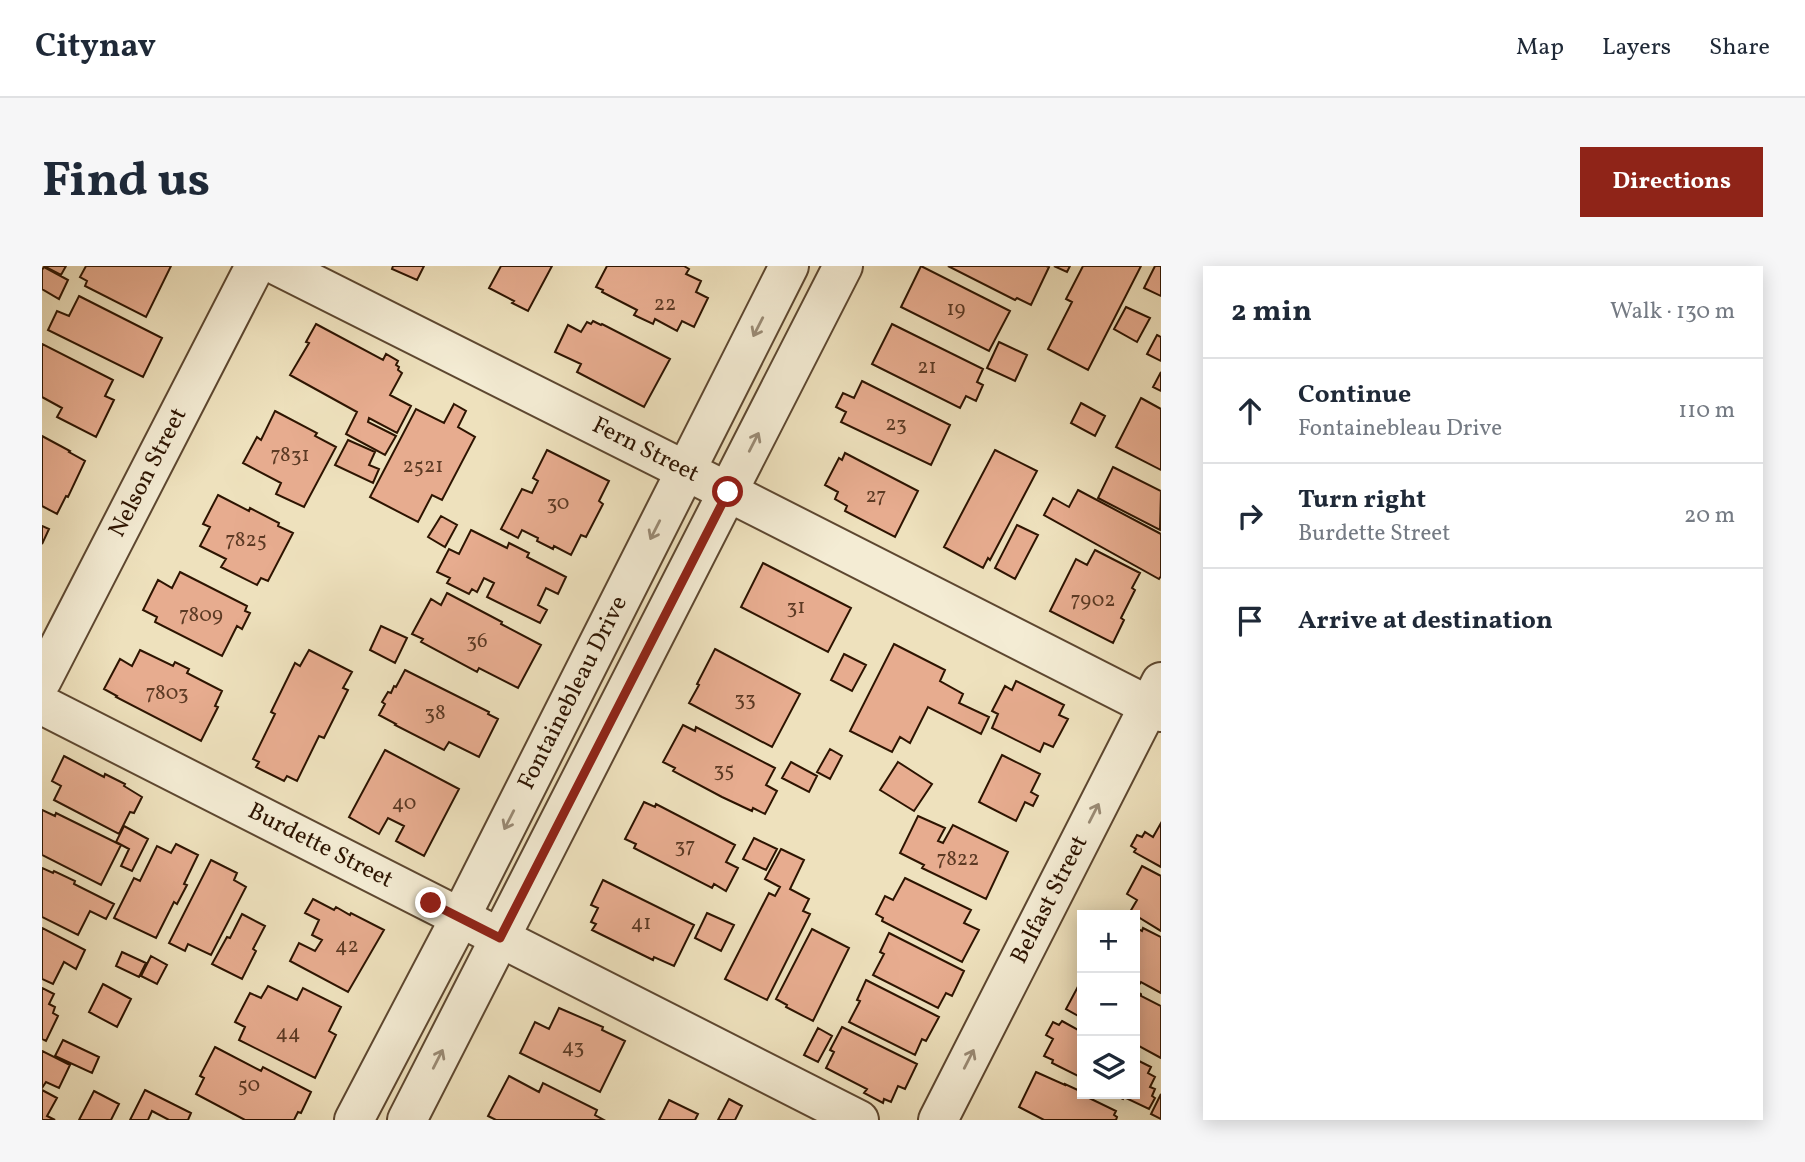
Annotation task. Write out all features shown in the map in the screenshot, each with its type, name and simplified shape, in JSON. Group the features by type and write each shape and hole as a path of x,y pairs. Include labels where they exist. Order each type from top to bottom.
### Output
{"street":[{"name":"Nelson Street","path":"42,680 255,266"},
{"name":"Fern Street","path":"278,266 728,492 1157,700"},
{"name":"Fontainebleau Drive","path":"354,1120 460,918 789,266"},
{"name":"Fontainebleau Drive","path":"407,1120 844,266"},
{"name":"Belfast Street","path":"938,1120 1157,700"},
{"name":"Burdette Street","path":"42,705 859,1120"}],"building":[{"path":"44,266 66,266 61,275"},
{"path":"86,266 171,266 146,317 85,286 87,281 80,277"},
{"path":"393,266 424,266 417,280 392,269"},
{"path":"501,266 552,266 528,311 489,288"},
{"path":"607,266 684,266 689,269 686,274 701,281 696,292 708,298 694,327 682,321 677,331 655,319 653,324 634,315 637,310 596,287"},
{"path":"921,266 1010,311 989,351 901,307"},
{"path":"948,266 1049,267 1031,305 1017,298 1015,300"},
{"path":"1054,266 1070,266 1067,272"},
{"path":"1083,266 1141,266 1088,370 1048,349 1072,302 1066,299"},
{"path":"1155,266 1161,266 1161,296 1144,288"},
{"path":"44,267 68,280 59,299 42,289"},
{"path":"79,296 162,338 143,377 48,330 57,311 69,316"},
{"path":"1126,307 1150,318 1137,342 1114,329"},
{"path":"593,321 670,359 644,407 577,372 581,364 555,352 568,325 581,332 587,322 591,324"},
{"path":"316,324 383,360 386,354 398,361 396,365 402,373 390,395 411,406 397,433 369,418 368,422 396,436 385,455 346,434 357,412 290,375 309,343 306,342"},
{"path":"892,324 983,369 977,382 983,385 976,401 966,396 960,408 872,364"},
{"path":"1157,335 1161,337 1161,361 1147,354"},
{"path":"999,342 1027,355 1015,381 987,368"},
{"path":"42,344 113,380 105,396 114,400 96,437 57,417 62,408 42,397"},
{"path":"1161,372 1161,391 1153,387"},
{"path":"862,381 950,425 931,465 841,422 846,412 836,407 843,393 854,398"},
{"path":"1141,398 1161,409 1161,470 1116,447"},
{"path":"1081,403 1105,416 1095,436 1071,423"},
{"path":"454,404 466,411 458,427 475,437 442,500 432,495 418,522 370,497 416,409 444,423"},
{"path":"275,411 317,433 315,436 336,447 304,507 276,494 281,483 243,463 257,437 261,440"},
{"path":"42,436 85,461 57,514 42,506"},
{"path":"348,440 375,452 369,465 379,469 373,483 335,465"},
{"path":"547,450 609,481 599,501 603,504 586,537 581,535 571,555 537,541 538,538 522,530 518,538 501,529 522,489 532,493 538,481 533,478"},
{"path":"995,450 1037,471 990,560 988,558 983,568 944,547"},
{"path":"845,453 918,491 895,537 845,511 847,506 835,499 838,492 825,485 839,458 842,460"},
{"path":"1113,467 1161,491 1160,530 1098,498"},
{"path":"1078,490 1161,534 1159,579 1044,515 1053,498 1069,507"},
{"path":"218,495 249,511 250,508 293,533 268,581 261,578 257,585 221,567 226,559 200,546 210,527 203,524"},
{"path":"441,516 457,525 445,547 428,537"},
{"path":"1017,525 1038,535 1015,579 995,568"},
{"path":"42,526 49,529 42,544"},
{"path":"471,530 507,548 509,543 529,553 527,557 566,577 558,594 546,588 538,605 547,610 540,623 487,597 494,583 484,578 477,592 472,589 469,594 447,583 450,578 437,572 449,549 459,554"},
{"path":"1095,550 1140,573 1113,643 1050,611 1076,559 1087,565"},
{"path":"763,563 851,608 828,652 741,607"},
{"path":"180,572 247,606 245,611 250,613 242,629 237,626 222,656 155,622 157,617 143,610 158,580 172,588"},
{"path":"447,593 541,645 518,688 479,668 477,672 421,642 423,639 412,634 431,599 441,605"},
{"path":"381,626 407,638 395,663 370,650"},
{"path":"894,644 945,670 940,681 963,694 959,703 989,717 981,734 928,707 910,743 900,737 892,752 850,731"},
{"path":"715,649 800,694 772,747 689,703"},
{"path":"140,650 173,666 175,662 189,669 187,673 222,691 215,706 218,707 201,741 104,689 120,659 132,666"},
{"path":"309,650 352,672 343,688 348,690 324,738 319,736 297,781 287,776 284,781 256,767 259,762 253,759 275,714 271,712 295,663 300,666"},
{"path":"844,654 866,665 852,691 831,680"},
{"path":"405,670 498,719 479,757 449,742 444,750 379,715 385,704 382,702 388,692 391,693 394,686 396,687"},
{"path":"1016,681 1064,705 1059,715 1068,719 1053,747 1044,743 1040,752 992,728 998,714 992,711 1005,686 1012,690"},
{"path":"683,725 695,731 696,727 775,768 766,785 777,791 765,814 722,797 673,771 675,768 663,762"},
{"path":"830,749 842,756 830,779 817,772"},
{"path":"385,750 459,789 424,856 396,841 404,826 388,818 379,834 349,817"},
{"path":"1002,755 1040,774 1031,792 1038,796 1033,806 1025,802 1016,821 979,802"},
{"path":"64,756 104,777 105,774 125,784 124,786 142,797 134,813 130,812 119,834 54,800 61,786 52,781"},
{"path":"791,762 817,776 809,792 782,778"},
{"path":"898,762 932,784 914,811 880,790"},
{"path":"644,802 655,807 656,804 735,845 726,862 738,868 726,891 714,884 712,888 634,848 636,844 625,839"},
{"path":"42,810 55,816 56,813 121,845 101,885 42,855"},
{"path":"918,816 945,828 938,841 943,843 953,825 1008,852 986,899 922,868 924,865 900,853"},
{"path":"1161,823 1161,867 1134,852 1136,849 1131,846 1137,835 1142,837 1145,832 1153,837"},
{"path":"124,826 148,839 132,871 121,866 129,849 116,842"},
{"path":"754,838 777,849 766,870 743,859"},
{"path":"176,844 198,855 184,884 187,885 177,904 174,902 156,938 114,918 134,878 140,881 157,846 171,853"},
{"path":"781,849 804,860 790,889 809,899 803,911 810,914 767,1000 725,979 769,893 775,896 780,887 765,879"},
{"path":"211,860 237,873 234,880 246,887 211,955 188,944 185,951 169,943"},
{"path":"1142,866 1161,876 1161,931 1140,918 1140,910 1131,910 1137,900 1127,894"},
{"path":"42,868 75,881 74,884 114,904 106,919 90,911 78,935 42,917"},
{"path":"905,878 971,910 964,923 979,930 962,962 882,921 883,918 876,914 885,896 893,900"},
{"path":"603,880 694,925 674,966 654,957 653,960 592,930 596,924 591,922 598,908 591,905"},
{"path":"313,899 334,910 336,907 350,915 351,913 384,930 348,992 290,961 299,943 315,951 322,940 312,935 319,920 305,913"},
{"path":"707,913 734,925 721,951 695,938"},
{"path":"242,914 265,926 242,979 212,964"},
{"path":"42,928 85,950 76,969 64,962 53,984 42,979"},
{"path":"1143,928 1161,937 1161,993 1141,982 1140,930"},
{"path":"812,929 849,948 813,1021 776,999"},
{"path":"889,933 964,971 952,996 946,993 938,1008 873,975 884,954 880,952"},
{"path":"122,952 146,963 139,977 116,966"},
{"path":"151,956 167,965 157,984 141,976"},
{"path":"866,980 939,1017 926,1041 922,1039 915,1055 849,1022 860,1001 857,1000"},
{"path":"103,984 131,999 117,1027 89,1012"},
{"path":"268,986 297,1000 303,988 341,1007 329,1031 336,1035 315,1078 239,1040 245,1027 235,1022 250,993 261,998"},
{"path":"42,988 54,994 49,1004 55,1007 53,1013 58,1016 46,1041 42,1039"},
{"path":"1077,988 1077,1015 1066,1009"},
{"path":"1140,994 1161,1006 1161,1058 1140,1047"},
{"path":"559,1008 603,1027 602,1030 625,1041 600,1092 520,1053 535,1022 549,1029"},
{"path":"1062,1021 1077,1029 1077,1076 1044,1056 1053,1039 1046,1035 1053,1022 1059,1025"},
{"path":"842,1027 917,1064 905,1089 898,1086 891,1102 884,1099 883,1103 864,1093 867,1089 826,1068 834,1052 830,1050"},
{"path":"818,1028 832,1036 818,1062 804,1055"},
{"path":"63,1040 99,1057 92,1073 55,1056"},
{"path":"215,1047 261,1071 263,1067 311,1092 301,1113 298,1112 294,1120 245,1120 196,1094 204,1078 200,1076"},
{"path":"42,1051 70,1065 59,1088 46,1082 42,1088"},
{"path":"1140,1062 1151,1067 1148,1073 1155,1077 1150,1087 1155,1089 1152,1096 1155,1098 1149,1109 1128,1099 1140,1099"},
{"path":"1036,1072 1077,1090 1077,1099 1091,1099 1116,1111 1114,1115 1117,1117 1116,1120 1044,1120 1019,1107"},
{"path":"509,1076 539,1092 543,1083 597,1110 595,1115 604,1120 496,1120 488,1116"},
{"path":"42,1090 57,1098 47,1116 55,1120 42,1120"},
{"path":"145,1090 191,1113 188,1120 169,1120 152,1111 148,1120 130,1120"},
{"path":"94,1091 119,1104 111,1120 79,1120"},
{"path":"1161,1094 1161,1119 1151,1114"},
{"path":"729,1099 742,1106 735,1120 718,1120"},
{"path":"669,1100 698,1114 695,1120 659,1120"}],"route":[{"path":"431,903 500,938 728,492"}]}
